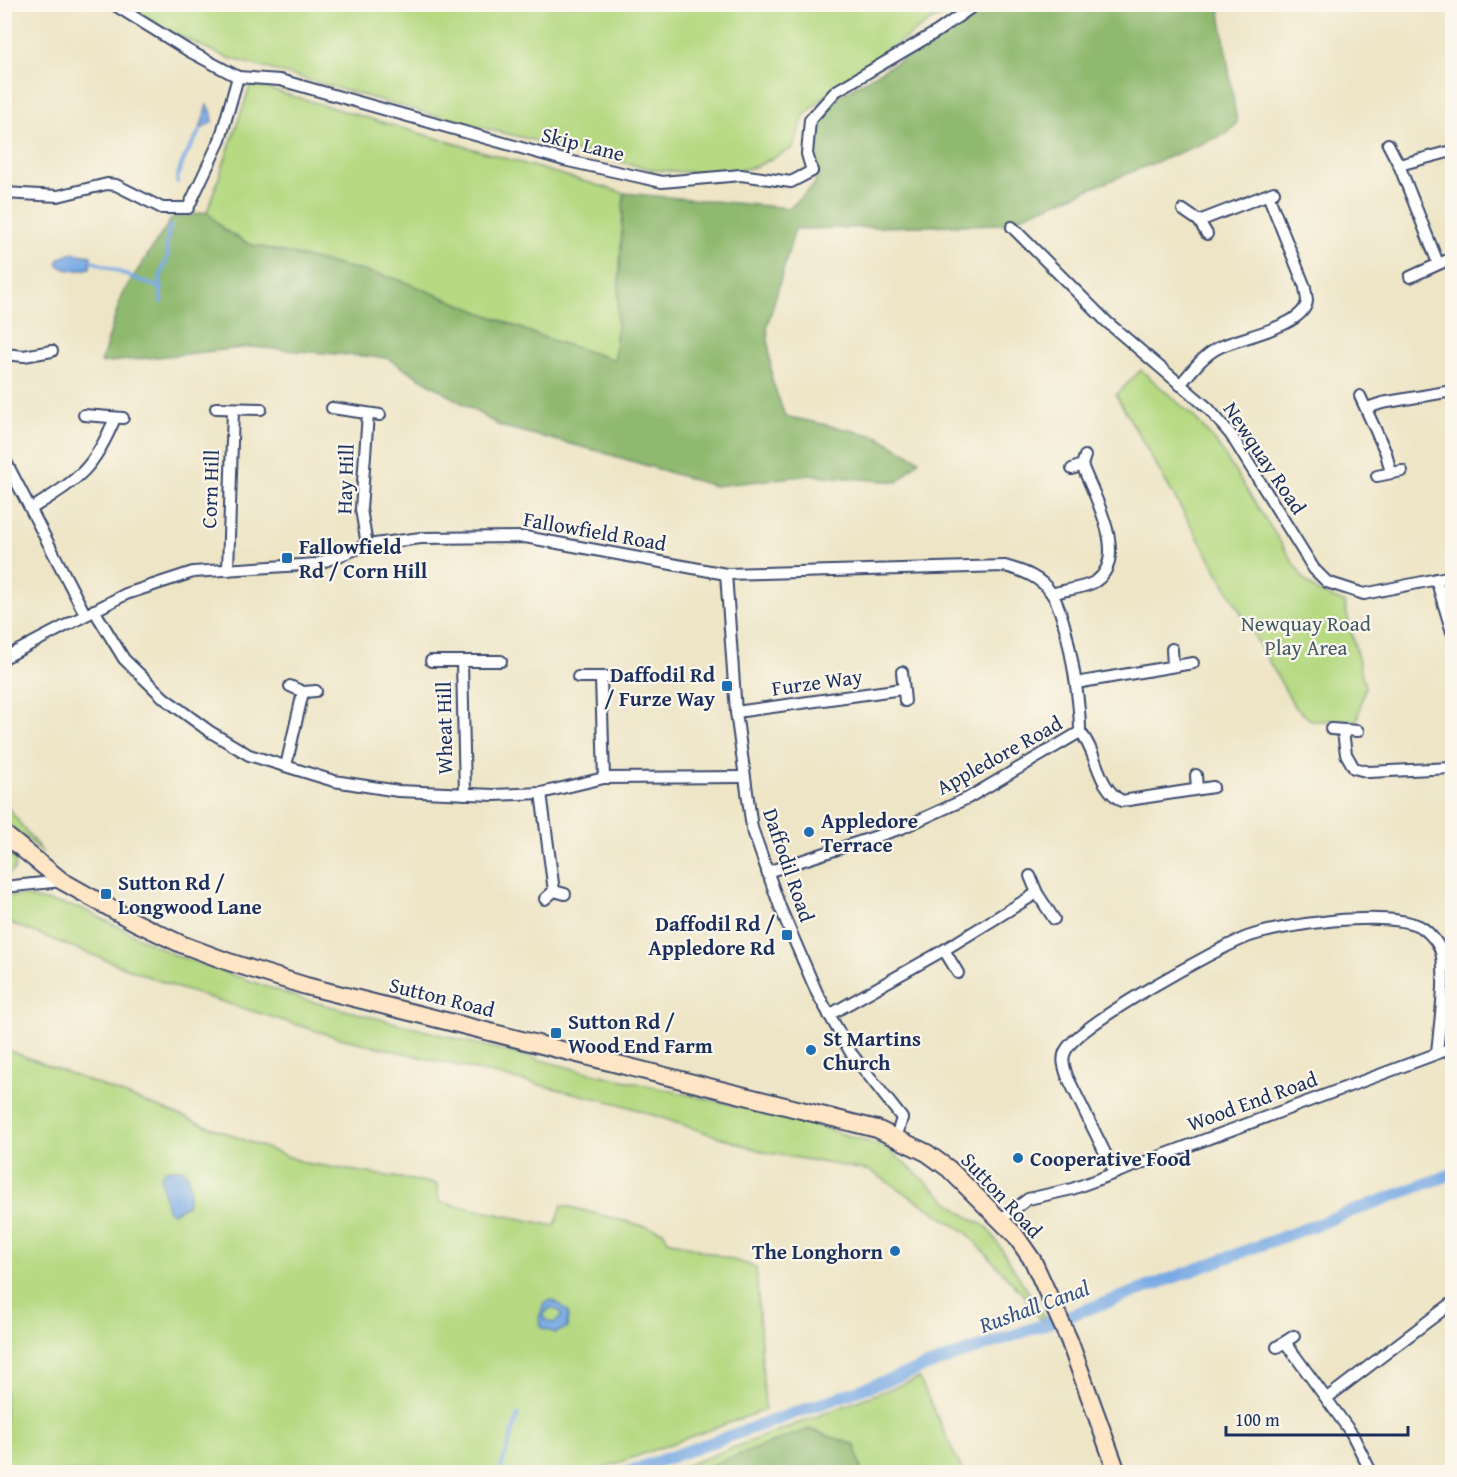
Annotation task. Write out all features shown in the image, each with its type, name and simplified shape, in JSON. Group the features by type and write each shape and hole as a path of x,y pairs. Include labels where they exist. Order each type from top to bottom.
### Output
{"main road":[{"name":"Sutton Road","path":"4,834 62,881 135,922 181,944 268,975 877,1129 927,1153 949,1169 1000,1220 1033,1261 1053,1299 1117,1473"}],"street":[{"name":"Skip Lane","path":"113,4 238,78 280,80 564,160 662,182 741,175 791,183 813,171 807,154 810,120 836,91 938,31 976,4"},
{"path":"4,193 58,196 107,184 116,185 162,208 188,208 220,140 238,78"},
{"path":"1388,144 1399,165 1438,263"},
{"path":"1399,165 1452,151"},
{"path":"1179,385 1204,358 1218,348 1285,325 1304,308 1306,301 1305,287 1271,194 1199,220"},
{"path":"1183,210 1199,220 1207,234"},
{"name":"Newquay Road","path":"1012,227 1107,322 1208,408 1231,435 1314,568 1327,582 1364,594 1452,576"},
{"path":"1410,277 1452,258"},
{"path":"4,354 24,356 52,351"},
{"path":"1367,408 1382,403 1452,391"},
{"path":"1360,396 1396,472 1377,476"},
{"path":"216,408 261,410"},
{"path":"332,408 380,415"},
{"name":"Corn Hill","path":"228,570 233,410"},
{"name":"Hay Hill","path":"367,545 361,508 368,414"},
{"path":"31,510 79,478 102,449 119,418 84,416"},
{"path":"4,458 89,612 124,659 164,698 209,731 249,755 334,781 398,791 465,794 541,793 604,778 744,777"},
{"path":"1052,594 1096,581 1109,566 1112,554 1110,539 1080,463"},
{"name":"Fallowfield Road","path":"4,658 126,594 194,572 317,564 367,545 431,537 525,537 726,574 1005,566 1030,574 1052,594 1059,610 1077,683 1080,732"},
{"name":"Daffodil Road","path":"726,574 736,712 752,828 766,872 806,968 829,1016 869,1077 902,1118 896,1138"},
{"path":"1436,579 1452,632"},
{"path":"1172,649 1173,665"},
{"name":"Wheat Hill","path":"431,661 501,661"},
{"name":"Wheat Hill","path":"462,662 465,794"},
{"path":"1077,683 1193,663"},
{"name":"Furze Way","path":"736,712 903,695 902,672"},
{"path":"578,677 606,677 604,778"},
{"path":"290,686 303,692 316,691"},
{"path":"286,766 303,692"},
{"path":"1331,729 1343,732 1358,731"},
{"path":"1080,732 1090,744 1104,784 1112,795 1122,801 1213,787"},
{"name":"Appledore Road","path":"766,872 902,828 968,798 1080,732"},
{"path":"1343,732 1346,754 1354,768 1369,772 1452,768"},
{"path":"1196,775 1197,789"},
{"path":"541,793 549,895 565,894"},
{"path":"1030,876 1037,893 1054,919"},
{"path":"4,887 62,881"},
{"path":"829,1016 1037,893"},
{"path":"1115,1173 1067,1076 1062,1059 1067,1048 1083,1033 1150,988 1205,957 1249,937 1293,926 1355,919 1392,921 1419,926 1440,948 1443,967 1437,1053"},
{"path":"944,950 958,973"},
{"name":"Wood End Road","path":"1000,1220 1028,1199 1072,1189 1452,1048"},
{"path":"1327,1398 1452,1303"},
{"path":"1286,1342 1352,1434 1371,1473"}],"green space":[{"path":"126,5 970,5 932,20 837,85 804,116 793,148 755,167 718,174 654,170 451,120 226,57 177,35"},
{"path":"982,5 1219,5 1237,123 1228,133 1003,224 795,229 767,327 772,380 785,416 877,436 919,460 898,482 811,475 714,486 598,451 500,426 387,358 251,347 101,363 122,294 172,218 207,212 224,230 249,244 397,279 545,338 615,360 624,193 790,208 815,184 815,124 840,95 940,37"},
{"path":"251,84 624,193 615,361 545,338 397,279 249,244 224,230 207,212"},
{"name":"Newquay Road Play Area","path":"1141,370 1194,417 1218,445 1304,579 1318,592 1344,602 1365,687 1357,720 1312,721 1295,707 1116,395"},
{"path":"5,804 43,853 5,821"},
{"path":"5,849 16,862 14,870 5,876"},
{"path":"5,896 21,896 81,908 172,954 302,999 583,1071 795,1119 887,1148 962,1213 988,1228 1044,1317 1039,1319 1026,1298 967,1233 871,1171 764,1152 620,1104 336,1037 178,988 5,921"},
{"path":"5,1049 305,1163 437,1184 439,1202 555,1226 562,1205 663,1231 668,1240 756,1267 765,1410 593,1472 5,1472"},
{"path":"919,1378 963,1472 668,1472"},
{"path":"809,1429 855,1445 862,1472 692,1472"}],"water":[{"path":"207,105 211,110 213,121 200,130"},
{"path":"72,253 91,256 90,268 72,270 57,264 59,259"},
{"path":"169,1169 183,1169 190,1186 187,1205 173,1213 167,1210 161,1179 163,1172"},
{"path":"551,1300 568,1312 567,1328 555,1333 542,1328 539,1318 544,1303","holes":["550,1308 560,1311 562,1316 554,1323 545,1320 543,1315"]}],"waterway":[{"path":"177,182 183,161 200,130"},
{"path":"161,302 160,278 168,255 166,245 170,226"},
{"path":"92,261 162,289"},
{"name":"Rushall Canal","path":"628,1472 1116,1299 1452,1174"},
{"path":"500,1472 518,1415"}],"place":[{"name":"Fallowfield Rd / Corn Hill","path":"287,558"},
{"name":"Daffodil Rd / Furze Way","path":"727,686"},
{"name":"Appledore Terrace","path":"809,832"},
{"name":"Sutton Rd / Longwood Lane","path":"106,894"},
{"name":"Daffodil Rd / Appledore Rd","path":"787,935"},
{"name":"Sutton Rd / Wood End Farm","path":"556,1033"},
{"name":"St Martins Church","path":"811,1050"},
{"name":"Cooperative Food","path":"1018,1158"},
{"name":"The Longhorn","path":"895,1251"}]}
